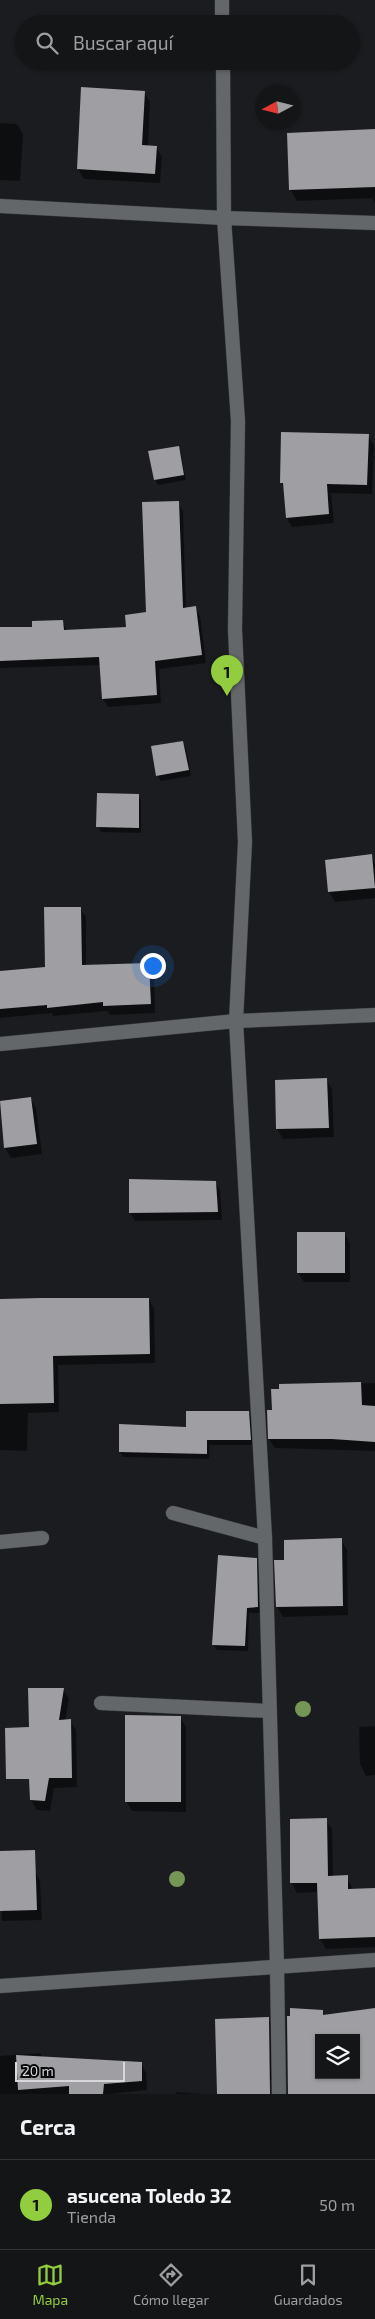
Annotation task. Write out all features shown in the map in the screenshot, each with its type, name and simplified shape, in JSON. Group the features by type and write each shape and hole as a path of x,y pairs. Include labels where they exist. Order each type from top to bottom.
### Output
{"street":[{"path":"222,0 222,15"},
{"path":"223,70 224,218 238,421 235,630 245,842 236,1020 265,1538 279,2094"},
{"path":"0,206 375,224"},
{"path":"0,1044 236,1020 375,1015"},
{"path":"173,1513 265,1538"},
{"path":"0,1542 42,1538"},
{"path":"101,1703 269,1711"},
{"path":"0,1986 375,1960"}],"building":[{"path":"81,87 145,91 142,145 157,146 155,174 77,169"},
{"path":"375,129 375,187 289,190 287,133"},
{"path":"281,432 369,434 367,485 327,484 329,514 286,518 283,483 280,483"},
{"path":"179,446 184,475 154,480 148,451"},
{"path":"179,501 183,608 196,606 202,655 155,661 157,695 102,699 99,657 0,661 0,627 32,627 32,621 63,620 64,630 126,627 125,615 146,612 142,502"},
{"path":"183,741 189,770 156,776 151,746"},
{"path":"97,793 139,794 139,828 96,827"},
{"path":"372,854 375,888 328,892 325,860"},
{"path":"44,907 81,907 82,965 149,963 151,1004 103,1006 103,1002 47,1008 47,1005 0,1009 0,971 45,967"},
{"path":"327,1078 329,1128 276,1129 275,1080"},
{"path":"31,1097 37,1144 4,1148 0,1101"},
{"path":"129,1179 216,1181 218,1212 129,1213"},
{"path":"297,1232 345,1232 345,1273 297,1273"},
{"path":"149,1298 150,1354 53,1356 54,1403 0,1404 0,1299"},
{"path":"361,1382 362,1405 375,1406 375,1442 332,1439 268,1439 267,1410 272,1410 271,1389 279,1389 279,1384"},
{"path":"186,1411 249,1411 251,1440 207,1440 207,1454 119,1452 119,1424 186,1427"},
{"path":"342,1538 343,1606 276,1607 274,1560 284,1560 284,1540"},
{"path":"218,1555 257,1558 258,1607 247,1608 245,1646 212,1645"},
{"path":"28,1688 64,1688 59,1720 71,1719 72,1778 49,1778 45,1801 30,1800 29,1779 6,1779 5,1728 29,1727"},
{"path":"125,1715 181,1716 181,1802 125,1802"},
{"path":"327,1818 328,1876 348,1875 348,1889 375,1888 375,1937 319,1939 317,1883 290,1883 290,1819"},
{"path":"35,1850 37,1910 0,1911 0,1851"},
{"path":"290,2008 323,2010 323,2015 375,2008 375,2094 288,2094 287,2016 290,2016"},
{"path":"269,2017 270,2094 217,2094 215,2019"},
{"path":"16,2055 142,2062 142,2081 104,2084 103,2094 69,2094 69,2086 18,2090"}],"place":[{"name":"asucena Toledo 32","path":"227,696"}]}
